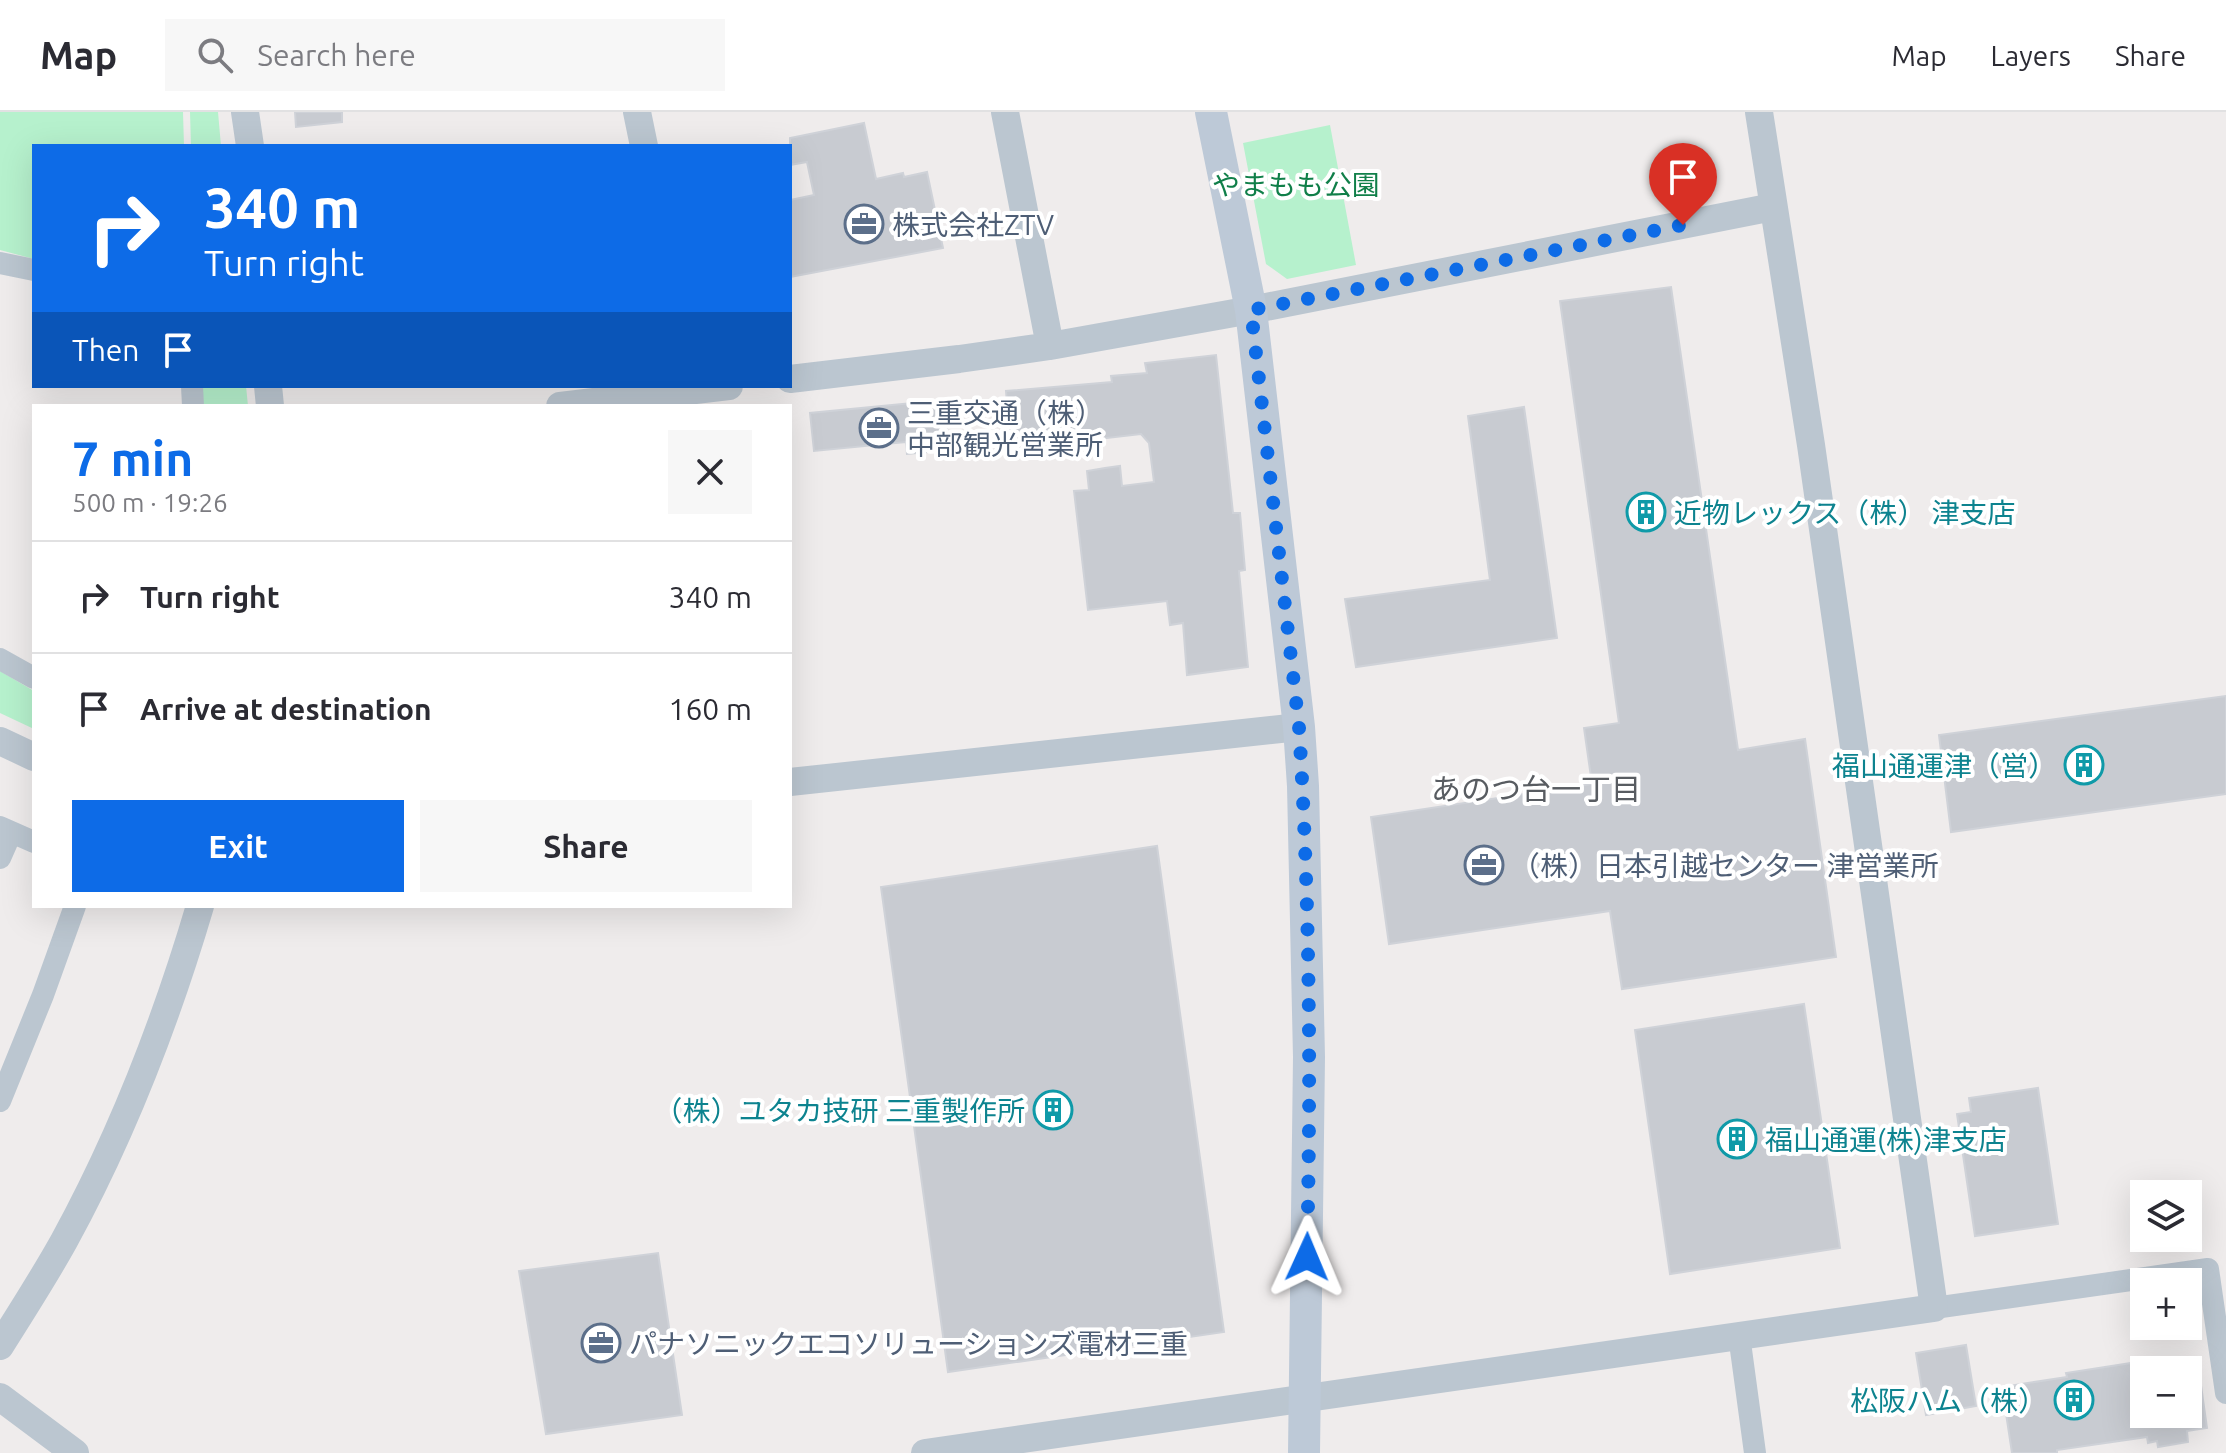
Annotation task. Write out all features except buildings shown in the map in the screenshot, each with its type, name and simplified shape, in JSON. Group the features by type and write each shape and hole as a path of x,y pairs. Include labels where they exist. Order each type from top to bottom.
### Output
{"main road":[{"path":"1211,112 1251,310 1299,727 1309,1057 1304,1453"}],"street":[{"path":"245,112 250,144"},
{"path":"637,112 644,144"},
{"path":"1005,112 1050,346"},
{"path":"1759,112 1811,445 1934,1308"},
{"path":"792,379 1050,346 1251,310 1773,207"},
{"path":"0,263 32,270"},
{"path":"575,404 691,388"},
{"path":"0,659 32,677"},
{"path":"792,782 1299,727"},
{"path":"0,741 32,756"},
{"path":"0,858 5,830 32,841"},
{"path":"0,1101 74,908"},
{"path":"0,1346 64,1239 127,1110 188,948 199,908"},
{"path":"925,1453 2208,1269 2226,1393"},
{"path":"1739,1335 1755,1453"},
{"path":"0,1397 75,1453"}],"green space":[{"path":"0,112 183,112 184,144 32,144 32,258 0,250"},
{"path":"190,112 218,112 221,144 191,144"},
{"name":"やまもも公園","path":"1330,125 1356,265 1287,279 1266,264 1243,143"},
{"path":"202,388 246,388 248,404 203,404"},
{"path":"0,671 32,690 32,728 0,713"}],"place":[{"name":"株式会社ZTV","path":"864,224"},
{"name":"三重交通（株） 中部観光営業所","path":"879,428"},
{"name":"近物レックス（株） 津支店","path":"1646,512"},
{"name":"福山通運津（営）","path":"2084,765"},
{"name":"（株）日本引越センター 津営業所","path":"1484,865"},
{"name":"（株）ユタカ技研 三重製作所","path":"1053,1110"},
{"name":"福山通運(株)津支店","path":"1737,1139"},
{"name":"パナソニックエコソリューションズ電材三重","path":"601,1343"},
{"name":"松阪ハム（株）","path":"2074,1400"}],"district":[{"name":"あのつ台一丁目","path":"1536,789"}],"route":[{"path":"1307,1257 1309,1057 1303,786 1299,727 1251,310 1683,225"}]}
